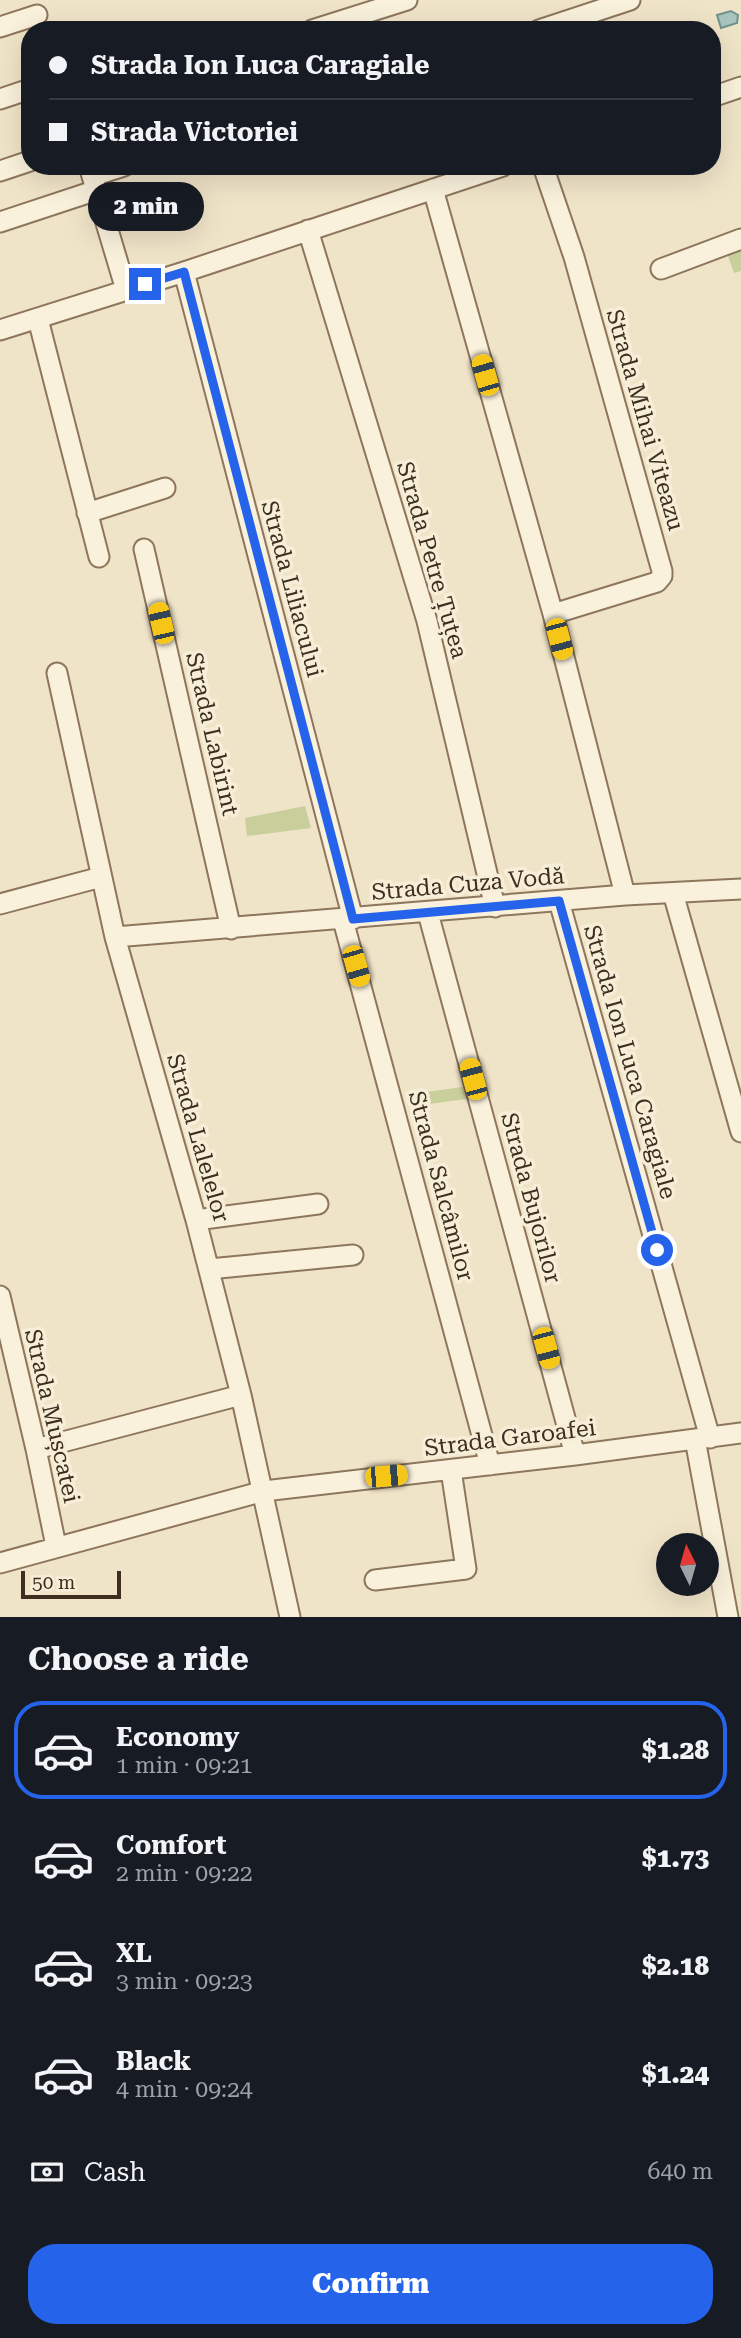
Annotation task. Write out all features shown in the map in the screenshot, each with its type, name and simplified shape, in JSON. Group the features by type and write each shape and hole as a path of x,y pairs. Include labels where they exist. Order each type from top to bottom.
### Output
{"street":[{"path":"340,21 407,0"},
{"path":"566,21 630,0"},
{"path":"0,27 37,15"},
{"path":"721,94 741,87"},
{"path":"0,99 21,92"},
{"path":"0,171 21,164"},
{"path":"0,330 476,175"},
{"name":"Strada Mihai Viteazu","path":"546,175 575,257 662,571 657,582 553,614"},
{"path":"0,222 93,178 126,290"},
{"path":"433,189 553,614 625,895"},
{"name":"Strada Petre Țuțea","path":"308,230 427,621 495,907"},
{"path":"661,269 741,239"},
{"name":"Strada Liliacului","path":"184,272 348,919"},
{"path":"38,319 99,557"},
{"path":"87,513 166,488"},
{"name":"Strada Labirint","path":"144,550 232,929"},
{"name":"Strada Lalelelor","path":"57,673 115,937 209,1269 264,1491 290,1617"},
{"path":"0,904 101,877"},
{"name":"Strada Cuza Vodă","path":"115,937 625,895 741,889"},
{"path":"673,893 741,1132"},
{"name":"Strada Ion Luca Caragiale","path":"559,901 702,1438 728,1617"},
{"name":"Strada Bujorilor","path":"428,913 575,1455"},
{"name":"Strada Salcâmilor","path":"348,919 489,1465"},
{"path":"196,1220 318,1204"},
{"path":"209,1269 353,1255"},
{"name":"Strada Mușcatei","path":"0,1296 56,1546"},
{"path":"36,1448 241,1395"},
{"name":"Strada Garoafei","path":"0,1563 264,1491 741,1433"},
{"path":"375,1580 466,1569 451,1470"}],"green space":[{"path":"741,236 741,271 734,273 723,242"},
{"path":"305,806 311,828 247,836 245,818"},
{"path":"469,1086 473,1098 415,1106 412,1094"}],"water":[{"path":"731,11 738,15 737,23 721,28 717,15"}],"route":[{"path":"145,284 184,272 353,919 559,901 657,1250"}]}
